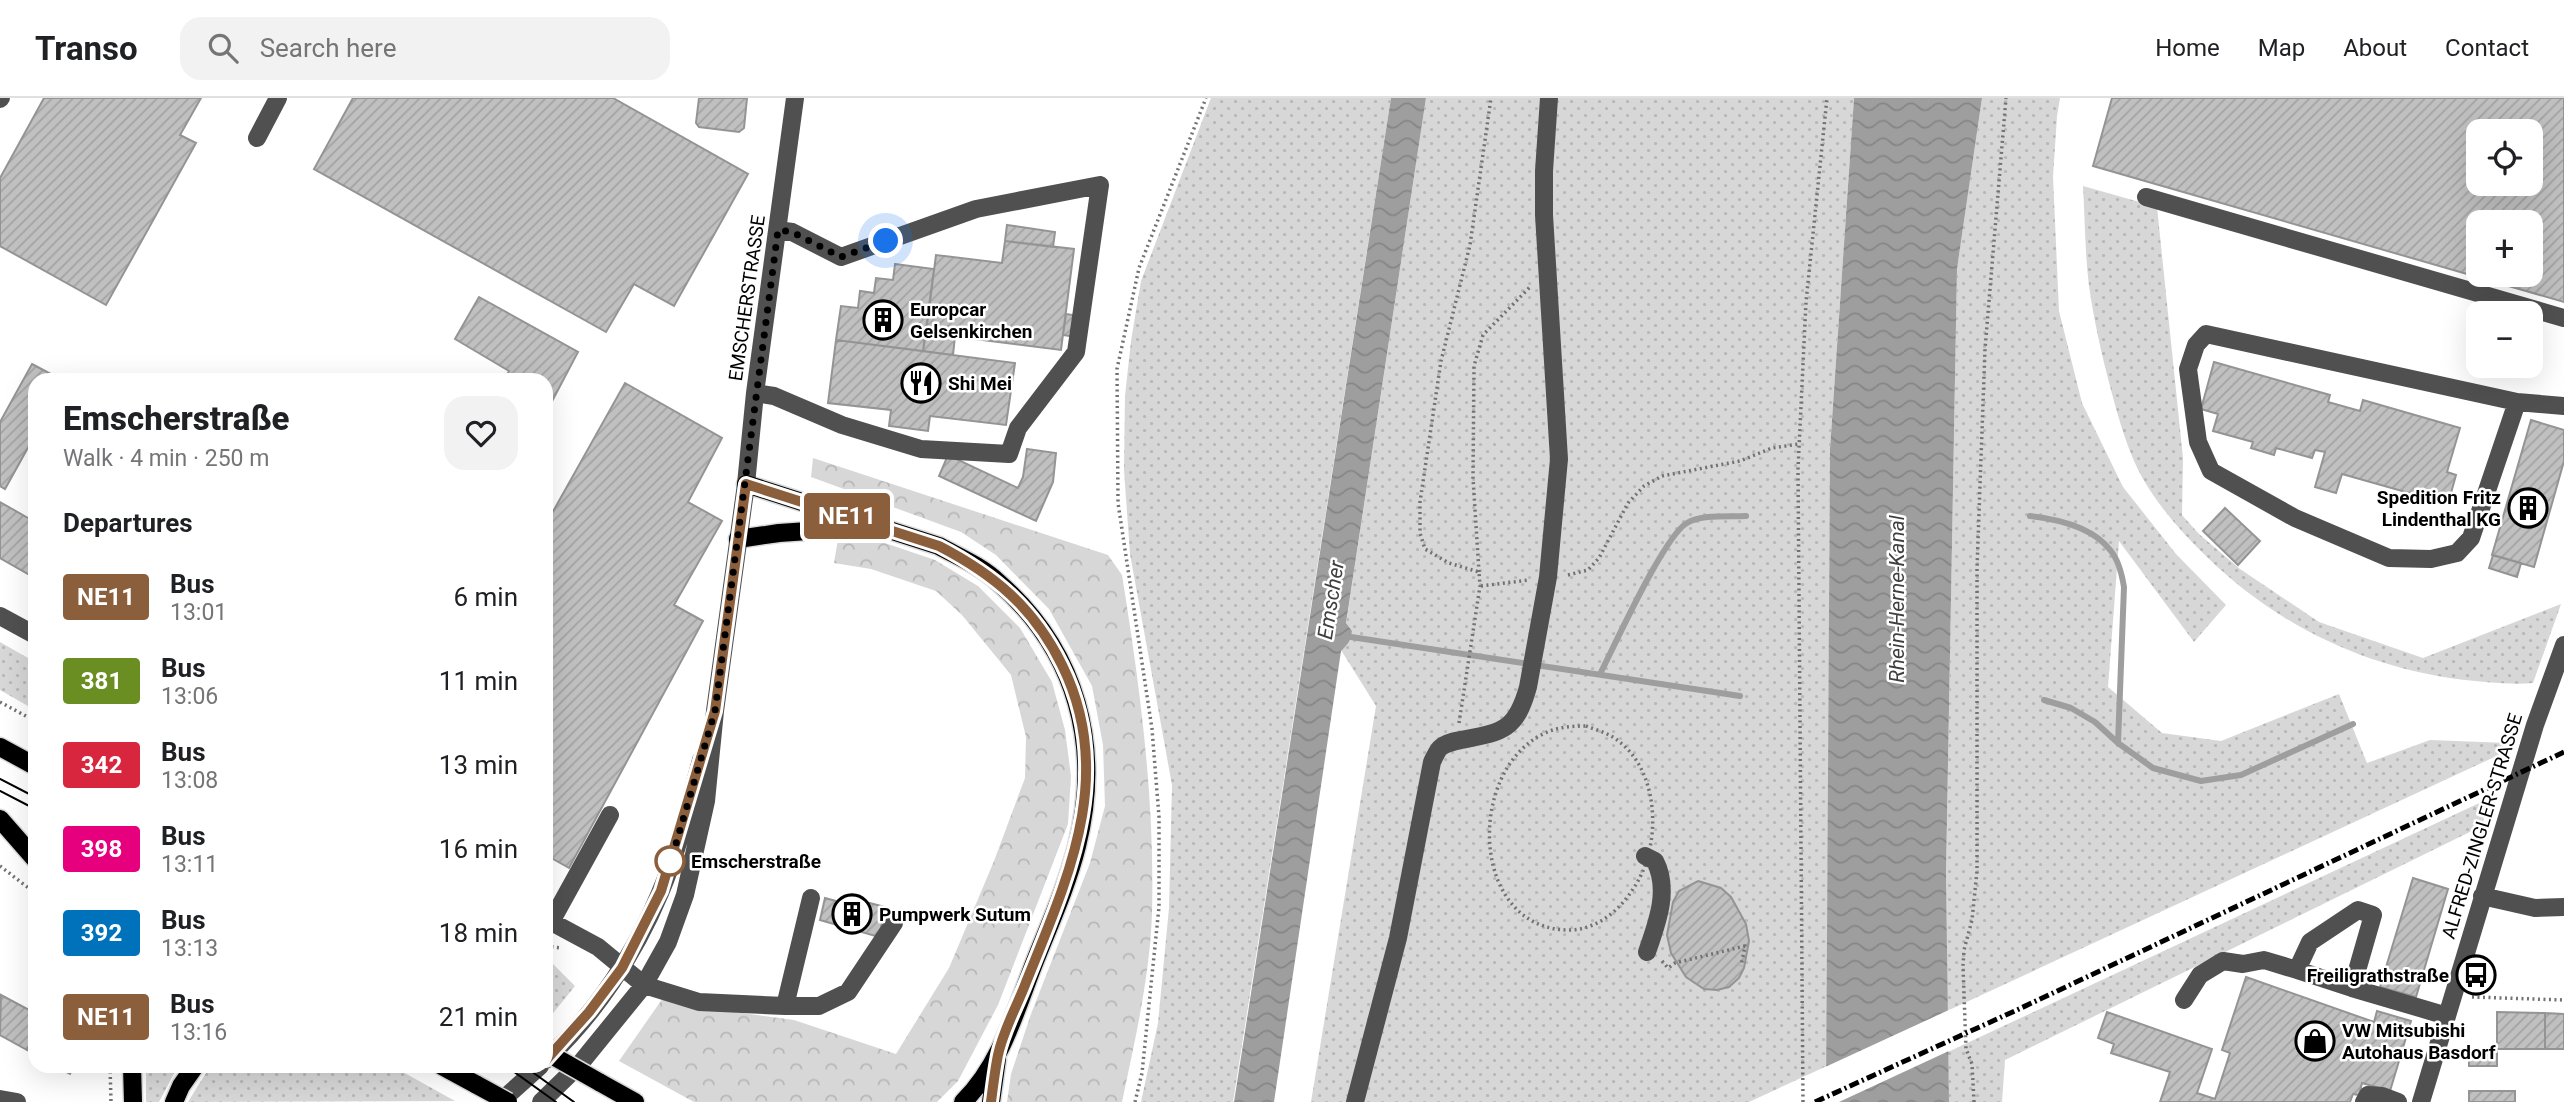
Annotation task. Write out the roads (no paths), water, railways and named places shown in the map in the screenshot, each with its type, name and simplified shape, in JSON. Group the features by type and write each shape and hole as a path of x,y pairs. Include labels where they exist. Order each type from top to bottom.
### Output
{"main road":[{"path":"746,484 939,546 969,561 996,580 1018,601 1044,633 1070,681 1087,748 1088,778 1077,846 1064,888 998,1052 972,1093 963,1102"},
{"path":"738,539 779,533 877,526"},
{"path":"0,747 28,762"},
{"path":"0,819 28,835"},
{"path":"0,819 28,851"},
{"path":"991,1102 998,1052"},
{"path":"553,1056 635,1102"},
{"path":"132,1073 133,1102"},
{"path":"174,1102 190,1073"},
{"path":"455,1073 508,1102"}],"street":[{"path":"257,138 278,98"},
{"name":"EMSCHERSTRASSE","path":"541,1102 579,1065 644,985 668,942 685,895 706,801 755,393 795,98"},
{"path":"1355,1102 1388,980 1413,871 1432,762 1440,747 1496,734 1516,719 1528,687 1548,577 1559,459 1547,271 1544,171 1549,98"},
{"path":"755,393 774,396 842,425 921,449 1009,454 1018,428 1076,352 1100,185 976,209 841,257 792,232 778,230"},
{"path":"2146,197 2564,318"},
{"path":"2516,402 2472,538 2457,553 2431,559 2389,558 2295,518 2211,471 2198,442 2188,369 2196,345 2206,334 2516,402 2564,406"},
{"path":"0,616 28,631"},
{"name":"ALFRED-ZINGLER-STRASSE","path":"2421,1102 2482,896 2539,714 2564,645"},
{"name":"EMSCHERSTRASSE","path":"553,1052 589,1012 622,968 661,891 715,711"},
{"path":"553,913 610,815"},
{"path":"1646,857 1655,861 1663,887 1656,926 1647,952"},
{"path":"2482,896 2535,908 2564,907"},
{"path":"785,1006 811,898"},
{"path":"2297,971 2310,942 2358,910 2373,915 2352,988"},
{"path":"553,922 598,947 644,985 699,1002 785,1006 819,1006 848,992 894,923"},
{"path":"2184,1000 2200,975 2223,961 2243,964 2264,960 2446,1016"},
{"path":"500,1102 532,1073"},
{"path":"2364,1102 2368,1095 2382,1096 2398,1102"},
{"path":"0,1099 17,1102"}],"water":[{"name":"Emscher","path":"1391,98 1426,98 1346,623 1352,634 1341,651 1274,1102 1234,1102"},
{"name":"Rhein-Herne-Kanal","path":"1854,98 1982,98 1957,269 1946,874 1949,1102 1826,1102 1830,449"}],"waterway":[{"path":"1600,674 1653,569 1677,532 1687,523 1700,518 1746,516"},
{"path":"2030,516 2052,519 2085,530 2103,543 2118,564 2124,587 2118,743"},
{"path":"1351,637 1740,696"},
{"path":"2044,700 2071,708 2095,722 2118,743 2153,768 2201,781 2241,775 2353,724"}],"tram line":[{"path":"0,779 28,793"},
{"path":"0,791 28,805"},
{"path":"516,1073 556,1102"},
{"path":"534,1073 574,1102"}],"railway":[{"path":"1815,1102 2019,1009 2564,752"}],"place":[{"name":"Europcar Gelsenkirchen","path":"883,320"},
{"name":"Shi Mei","path":"921,383"},
{"name":"Spedition Fritz Lindenthal KG","path":"2528,508"},
{"name":"Emscherstraße","path":"670,861"},
{"name":"Pumpwerk Sutum","path":"852,914"},
{"name":"Freiligrathstraße","path":"2476,975"},
{"name":"VW Mitsubishi Autohaus Basdorf","path":"2315,1041"}]}
